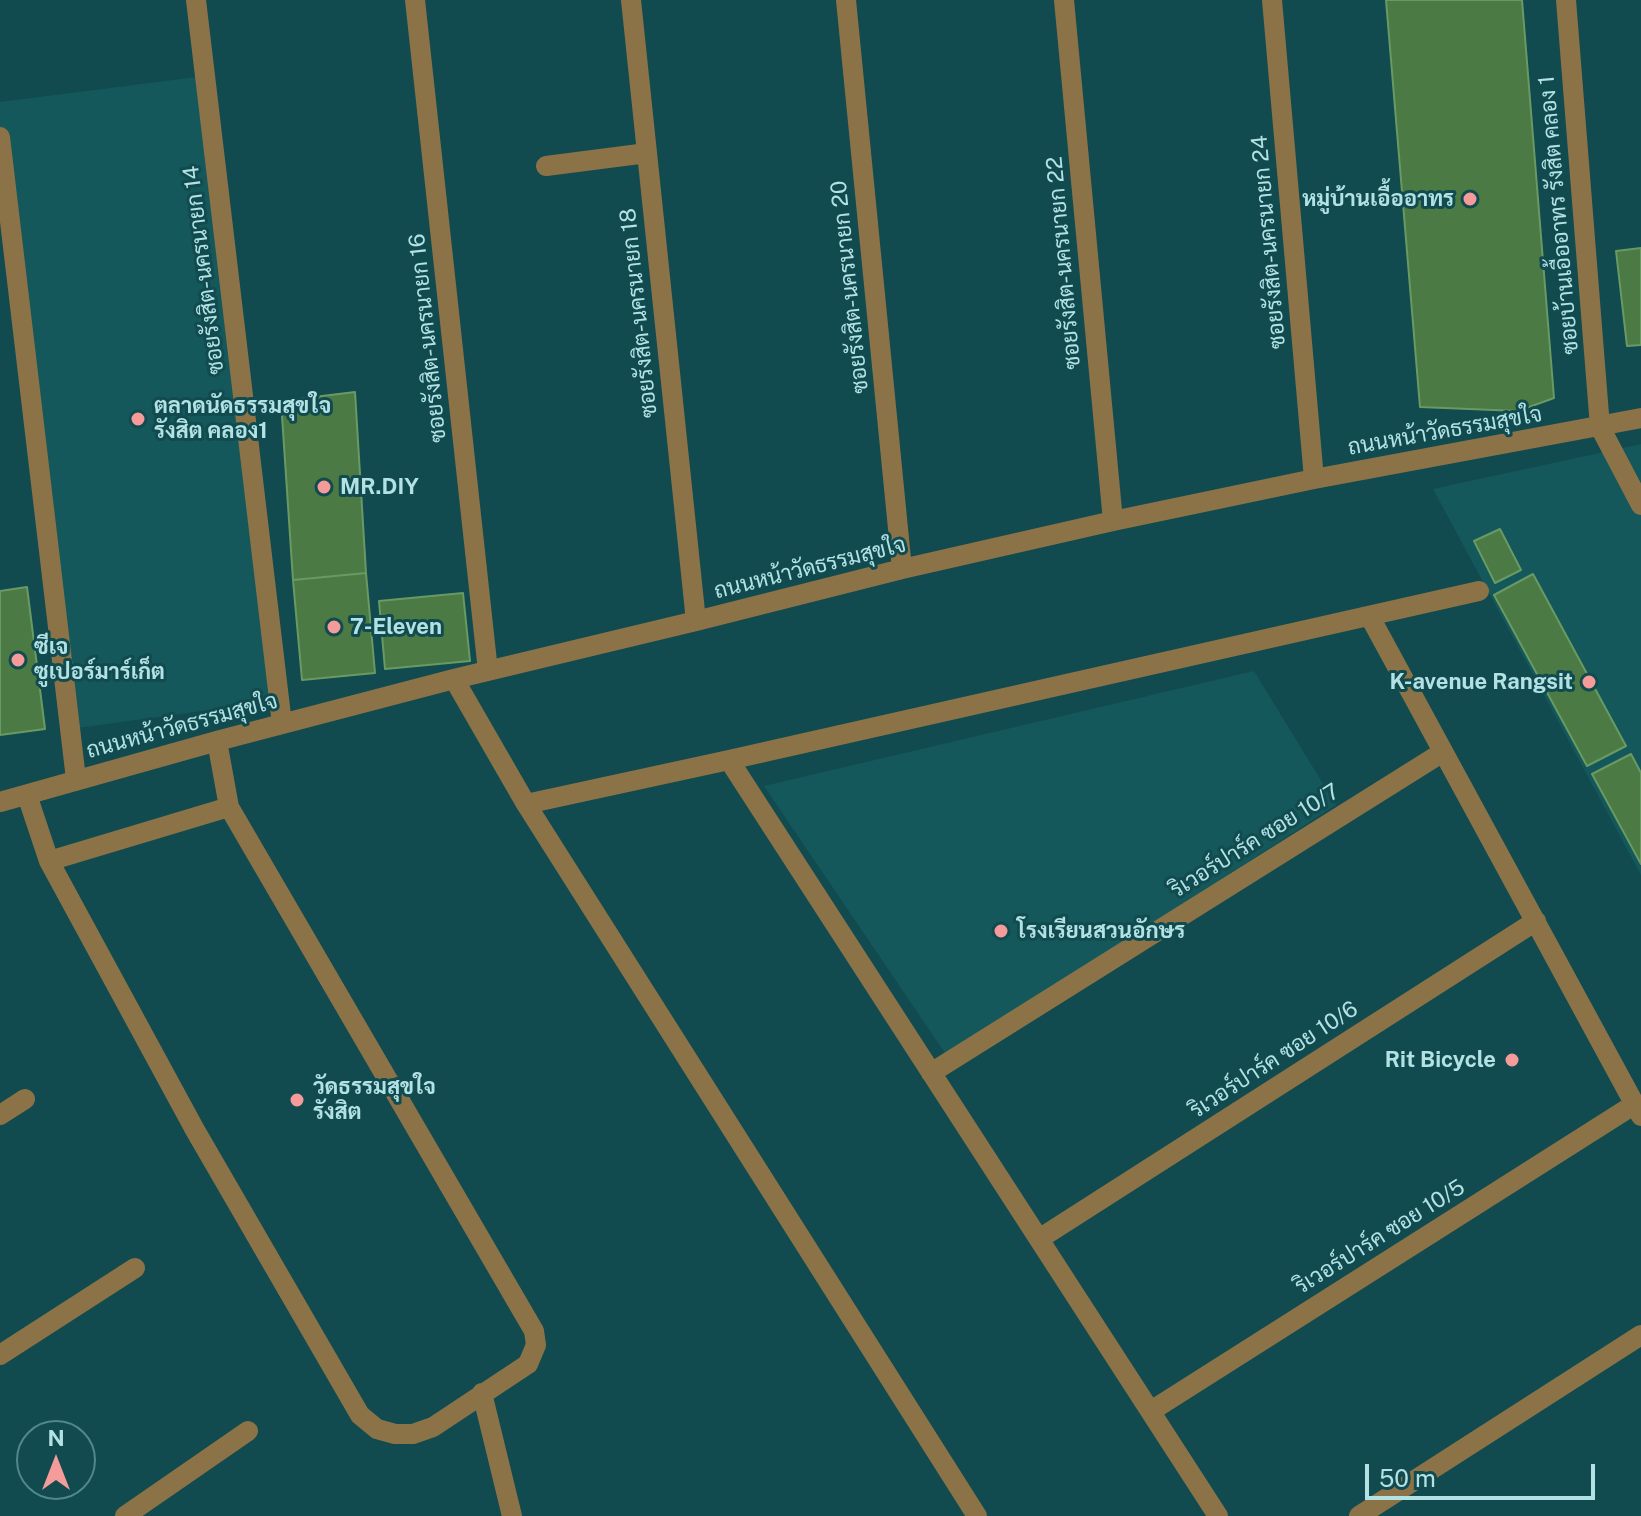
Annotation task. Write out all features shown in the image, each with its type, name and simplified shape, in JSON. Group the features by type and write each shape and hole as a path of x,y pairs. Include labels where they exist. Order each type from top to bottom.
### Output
{"street":[{"name":"ซอยรังสิต-นครนายก 14","path":"196,0 282,724"},
{"name":"ซอยรังสิต-นครนายก 16","path":"415,0 488,671"},
{"name":"ซอยรังสิต-นครนายก 18","path":"631,0 696,621"},
{"name":"ซอยรังสิต-นครนายก 20","path":"846,0 902,569"},
{"name":"ซอยรังสิต-นครนายก 22","path":"1064,0 1113,521"},
{"name":"ซอยรังสิต-นครนายก 24","path":"1272,0 1314,479"},
{"name":"ซอยบ้านเอื้ออาทร รังสิต คลอง 1","path":"1566,0 1600,427"},
{"path":"0,137 76,779"},
{"path":"546,166 647,153"},
{"name":"ถนนหน้าวัดธรรมสุขใจ","path":"0,802 454,679 902,569 1314,479 1641,418"},
{"path":"1600,427 1641,505"},
{"path":"526,804 1479,591"},
{"path":"1370,617 1638,1110"},
{"path":"454,679 526,804 977,1516"},
{"path":"27,795 49,861 195,1130 360,1415 377,1429 395,1434 413,1434 433,1427 528,1364 536,1345 534,1331 229,807 217,741"},
{"name":"ริเวอร์ปาร์ค ซอย 10/7","path":"931,1073 1443,752"},
{"path":"729,760 1218,1516"},
{"path":"49,861 229,807"},
{"name":"ริเวอร์ปาร์ค ซอย 10/6","path":"1039,1239 1536,921"},
{"path":"0,1115 25,1099"},
{"name":"ริเวอร์ปาร์ค ซอย 10/5","path":"1151,1411 1638,1110"},
{"path":"0,1355 135,1268"},
{"path":"1359,1516 1641,1335"},
{"path":"482,1393 512,1516"},
{"path":"125,1516 248,1431"}],"shaded area":[{"name":"ตลาดนัดธรรมสุขใจ รังสิต คลอง1","path":"205,76 275,701 70,729 0,137 0,102"},
{"name":"K-avenue Rangsit","path":"1641,444 1641,875 1433,489"},
{"name":"โรงเรียนสวนอักษร","path":"1254,671 1336,805 947,1056 764,786"}],"building":[{"name":"หมู่บ้านเอื้ออาทร","path":"1386,0 1522,0 1554,398 1518,411 1420,407"},
{"path":"1641,248 1641,345 1627,346 1616,251"},
{"name":"MR.DIY","path":"355,392 366,573 293,580 281,401"},
{"path":"1500,529 1521,570 1495,583 1474,541"},
{"name":"7-Eleven","path":"366,573 375,673 302,680 293,580"},
{"path":"1533,574 1626,746 1587,766 1494,595"},
{"name":"ซีเจ ซูเปอร์มาร์เก็ต","path":"27,587 45,729 0,735 0,591"},
{"path":"463,593 470,661 385,669 379,601"},
{"path":"1631,754 1641,773 1641,864 1592,774"}],"place":[{"name":"หมู่บ้านเอื้ออาทร","path":"1470,199"},
{"name":"ตลาดนัดธรรมสุขใจ รังสิต คลอง1","path":"138,419"},
{"name":"MR.DIY","path":"324,487"},
{"name":"7-Eleven","path":"334,627"},
{"name":"ซีเจ ซูเปอร์มาร์เก็ต","path":"18,660"},
{"name":"K-avenue Rangsit","path":"1589,682"},
{"name":"โรงเรียนสวนอักษร","path":"1001,931"},
{"name":"Rit Bicycle","path":"1512,1060"},
{"name":"วัดธรรมสุขใจ รังสิต","path":"297,1100"}]}
